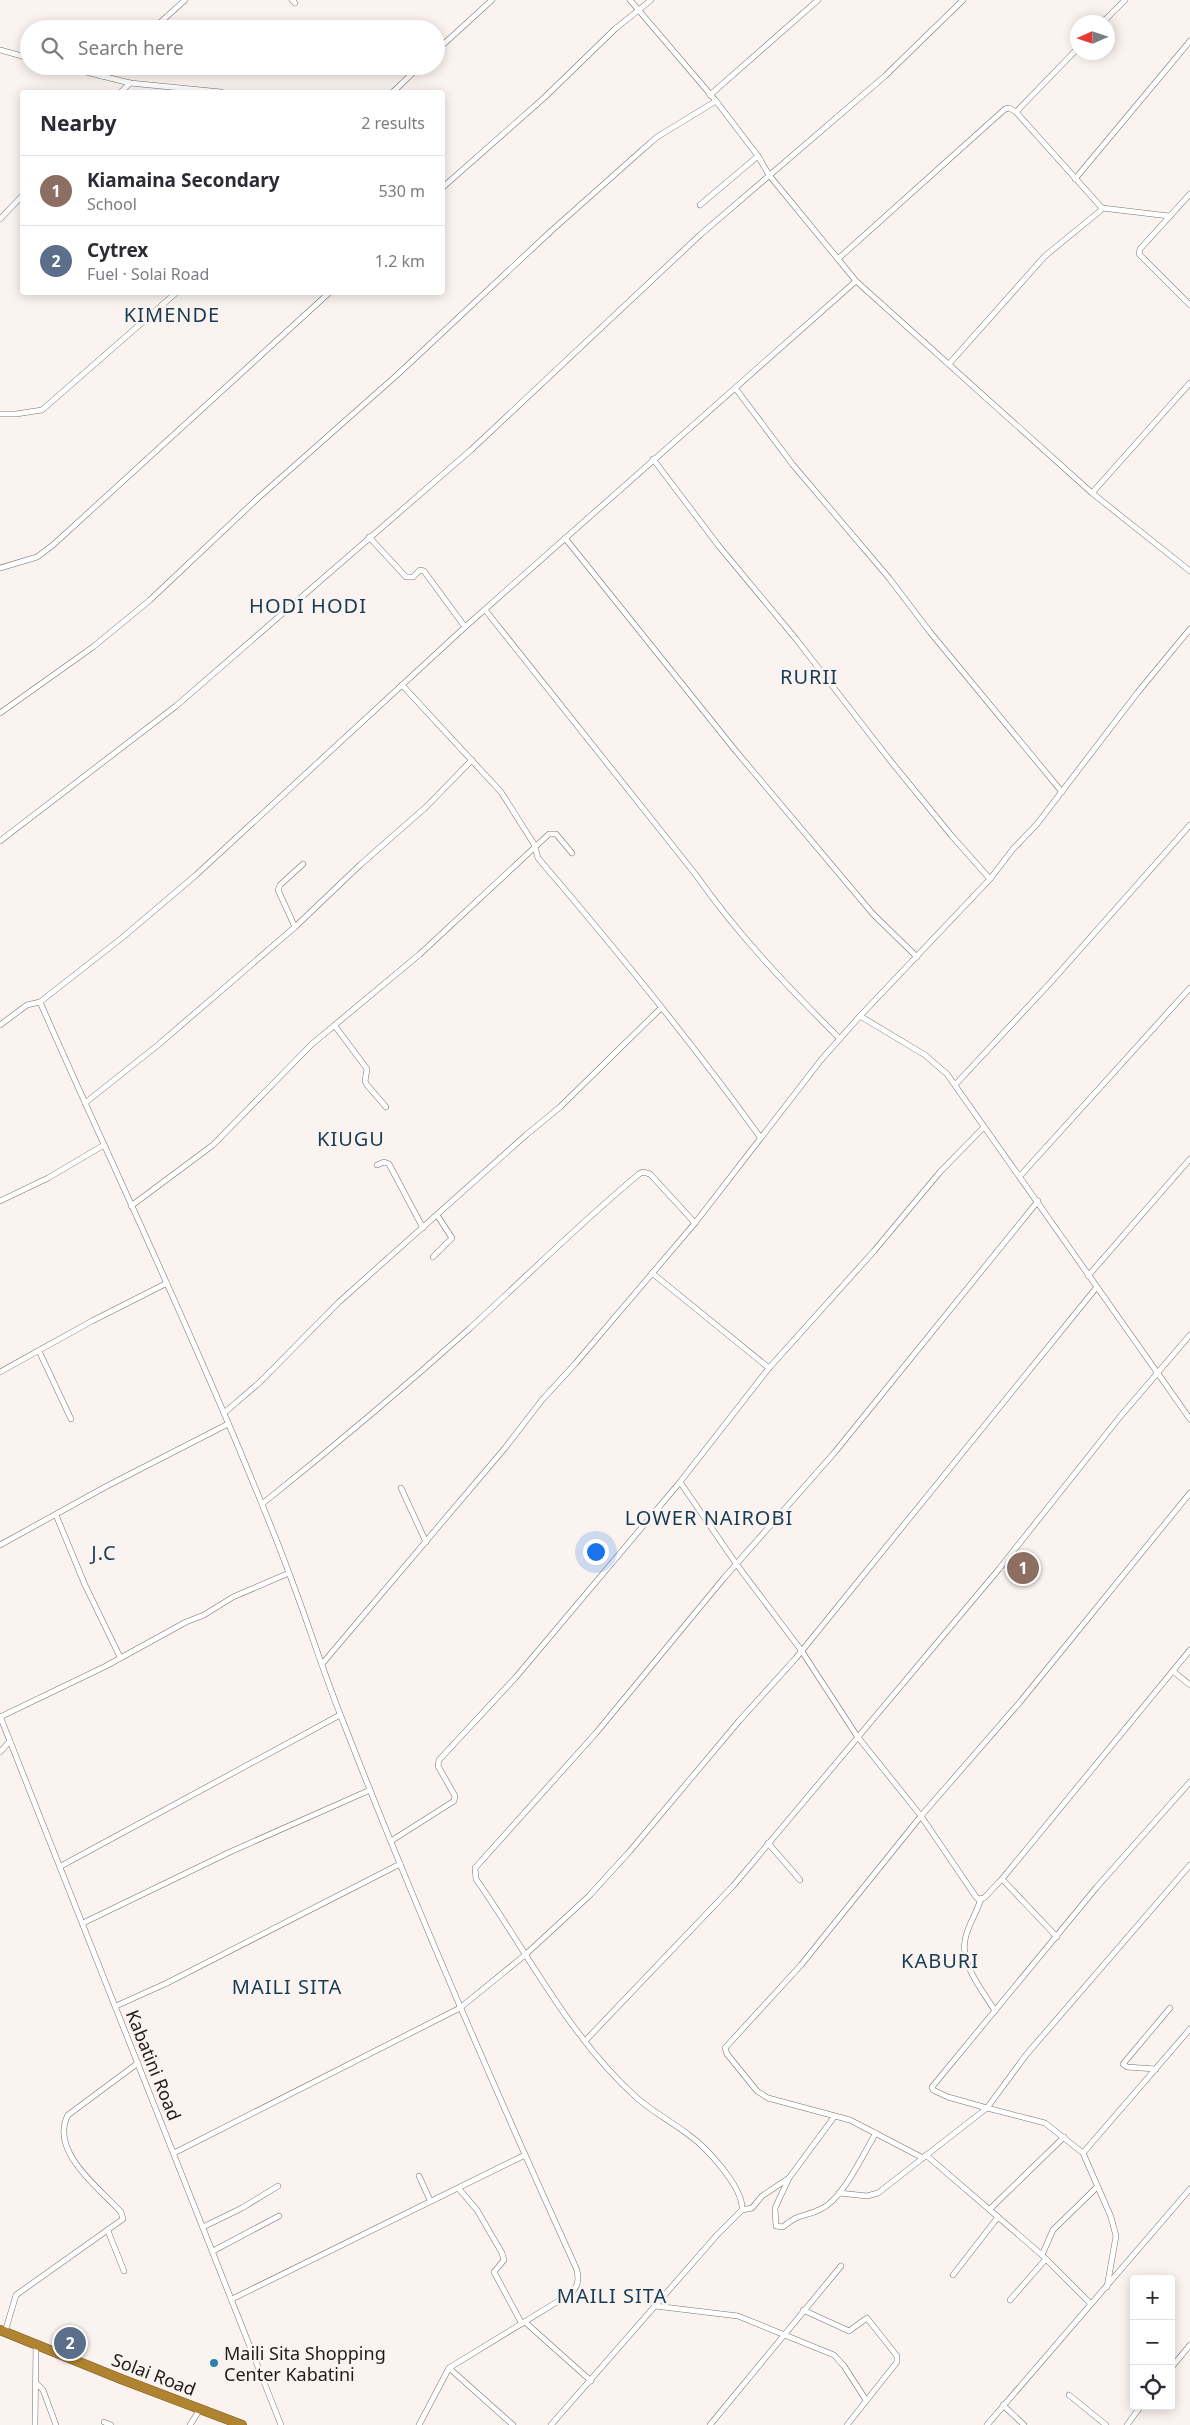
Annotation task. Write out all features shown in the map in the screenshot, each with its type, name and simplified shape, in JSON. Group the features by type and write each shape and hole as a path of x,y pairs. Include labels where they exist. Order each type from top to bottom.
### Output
{"highway":[{"name":"Solai Road","path":"2,2331 242,2425"}],"street":[{"path":"163,20 185,0"},
{"path":"445,43 492,0"},
{"path":"630,0 716,102 758,156 769,175 856,281 1092,493 1190,571"},
{"path":"445,185 639,9 652,0"},
{"path":"710,95 818,0"},
{"path":"0,841 176,706 471,450 680,254 885,76 963,0"},
{"path":"1110,15 1125,0"},
{"path":"1075,179 1190,41"},
{"path":"0,50 20,56"},
{"path":"1016,112 1070,56"},
{"path":"98,75 130,82 203,90"},
{"path":"394,90 410,75"},
{"path":"123,90 130,82"},
{"path":"0,713 93,647 150,600 258,498 398,375 550,232 657,137 716,102"},
{"path":"839,258 1005,109 1009,108 1016,112 1102,208 1168,216"},
{"path":"700,205 758,156"},
{"path":"1190,194 1168,216 1140,249 1139,254 1190,305"},
{"path":"0,219 20,198"},
{"path":"949,364 1045,256 1102,208"},
{"path":"0,1025 27,1005 40,1002 123,937 210,862 465,627 486,611 653,459 736,389 856,281"},
{"path":"0,414 16,414 42,410 174,295"},
{"path":"0,568 37,557 53,545 327,295"},
{"path":"1092,493 1190,383"},
{"path":"736,389 793,465 889,578 930,632 1062,792"},
{"path":"653,459 707,532 796,639 889,759 951,835 990,878"},
{"path":"370,537 406,577 412,577 420,570 424,571 465,627"},
{"path":"566,538 735,750 873,914 917,957"},
{"path":"486,611 696,875 724,916 758,956 840,1040"},
{"path":"322,1664 505,1448 542,1400 695,1224 760,1137 860,1016 990,878 1062,792 1138,692 1190,629"},
{"path":"402,685 501,792 528,833 538,858 597,927 724,1086 760,1137"},
{"path":"84,1103 158,1045 295,928 360,865 426,807 472,760"},
{"path":"955,1085 1051,982 1190,825"},
{"path":"131,1206 213,1144 300,1057 420,954 549,834 553,832 572,853"},
{"path":"295,928 278,890 280,885 303,864"},
{"path":"1020,1176 1190,988"},
{"path":"40,1002 84,1103 167,1282 224,1413 289,1573 340,1715 400,1864 460,2008 492,2075 525,2155 577,2270 579,2279 577,2288 570,2294 449,2368 419,2425"},
{"path":"224,1413 260,1382 339,1302 560,1107 661,1008"},
{"path":"860,1016 936,1063 955,1085 983,1128 1038,1201 1096,1288 1190,1419"},
{"path":"335,1026 366,1069 365,1081 367,1085 386,1107"},
{"path":"391,1841 454,1801 455,1796 438,1761 492,1706 680,1482 769,1368 874,1250 940,1172 983,1128"},
{"path":"0,1201 48,1178 104,1145"},
{"path":"1088,1276 1190,1159"},
{"path":"377,1165 384,1162 388,1164 423,1228"},
{"path":"262,1504 362,1423 468,1330 557,1246 639,1174 643,1172 650,1174 695,1224"},
{"path":"742,2210 742,2202 731,2181 705,2149 637,2098 608,2070 585,2041 525,1955 511,1929 476,1879 475,1868 596,1733 648,1669 835,1452 1038,1201"},
{"path":"433,1257 452,1238 449,1231 436,1215"},
{"path":"652,1273 769,1368"},
{"path":"0,1372 167,1282"},
{"path":"174,2153 460,2008 525,1955 589,1896 630,1851 692,1775 801,1650 1096,1288"},
{"path":"585,2041 733,1886 998,1569 1156,1373 1190,1335"},
{"path":"39,1351 71,1419"},
{"path":"0,1545 107,1486 228,1424"},
{"path":"680,1482 737,1566 801,1650 857,1736 921,1816 976,1897 981,1899"},
{"path":"401,1488 426,1542"},
{"path":"1090,2303 990,2209 924,2156 850,2120 761,2095 726,2054 725,2048 800,1965 921,1816 989,1739 1190,1493"},
{"path":"56,1515 85,1585 120,1657"},
{"path":"0,1716 106,1666 186,1622 204,1615 233,1596 289,1573"},
{"path":"995,2011 972,1972 964,1951 965,1938 981,1899 1002,1879 1190,1650"},
{"path":"1173,1672 1190,1685"},
{"path":"60,1866 340,1715"},
{"name":"Kabatini Road","path":"0,1716 281,2425"},
{"path":"0,1752 10,1741"},
{"path":"1107,2287 1116,2236 1111,2217 1083,2153 1045,2123 948,2097 935,2092 932,2087 1096,1888 1190,1782"},
{"path":"83,1923 238,1848 370,1790"},
{"path":"768,1843 800,1880"},
{"path":"116,2006 167,1983 400,1864"},
{"path":"839,2193 867,2196 875,2194 987,2108 1026,2055 1190,1865"},
{"path":"1002,1879 1057,1937"},
{"path":"1156,2069 1127,2067 1123,2064 1170,2008"},
{"path":"1083,2153 1190,2030"},
{"path":"2,2331 16,2295 121,2222 123,2216 69,2153 63,2124 68,2115 138,2063"},
{"path":"834,2117 789,2178 781,2192 775,2208 774,2219 776,2226 782,2227 793,2218 821,2210 839,2193 876,2133"},
{"path":"990,2209 1064,2137"},
{"path":"232,2299 430,2200 459,2189 525,2155"},
{"path":"419,2176 430,2200"},
{"path":"551,2425 717,2234 742,2210 752,2208 762,2196 789,2178"},
{"path":"203,2227 242,2208 278,2186"},
{"path":"775,2186 781,2192"},
{"path":"1010,2300 1043,2258 1053,2230 1097,2187"},
{"path":"459,2189 477,2210 502,2253 504,2260 494,2272 524,2323 591,2381"},
{"path":"987,2425 1002,2405 1090,2303 1107,2287 1190,2189"},
{"path":"213,2251 279,2216"},
{"path":"953,2276 998,2217"},
{"path":"108,2230 124,2271"},
{"path":"710,2425 841,2266"},
{"path":"655,2306 731,2314 784,2333 834,2355 844,2366 866,2400"},
{"path":"804,2310 849,2331 867,2318 894,2352 897,2362 847,2425"},
{"path":"35,2425 36,2345"},
{"path":"1173,2365 1190,2345"},
{"path":"449,2368 513,2425"},
{"path":"36,2383 43,2390 56,2425"},
{"path":"1069,2395 1106,2425"},
{"path":"1002,2405 1024,2425"},
{"path":"190,2425 200,2409"},
{"path":"1127,2425 1139,2410"},
{"path":"104,2422 111,2425"}],"place":[{"name":"Kiamaina Secondary","path":"1023,1568"},
{"name":"Cytrex","path":"70,2343"},
{"name":"Maili Sita Shopping Center Kabatini","path":"214,2363"}],"district":[{"name":"KIMENDE","path":"172,314"},
{"name":"HODI HODI","path":"308,605"},
{"name":"RURII","path":"809,676"},
{"name":"KIUGU","path":"351,1138"},
{"name":"LOWER NAIROBI","path":"709,1517"},
{"name":"J.C","path":"104,1552"},
{"name":"KABURI","path":"940,1960"},
{"name":"MAILI SITA","path":"287,1986"},
{"name":"MAILI SITA","path":"612,2295"}]}
